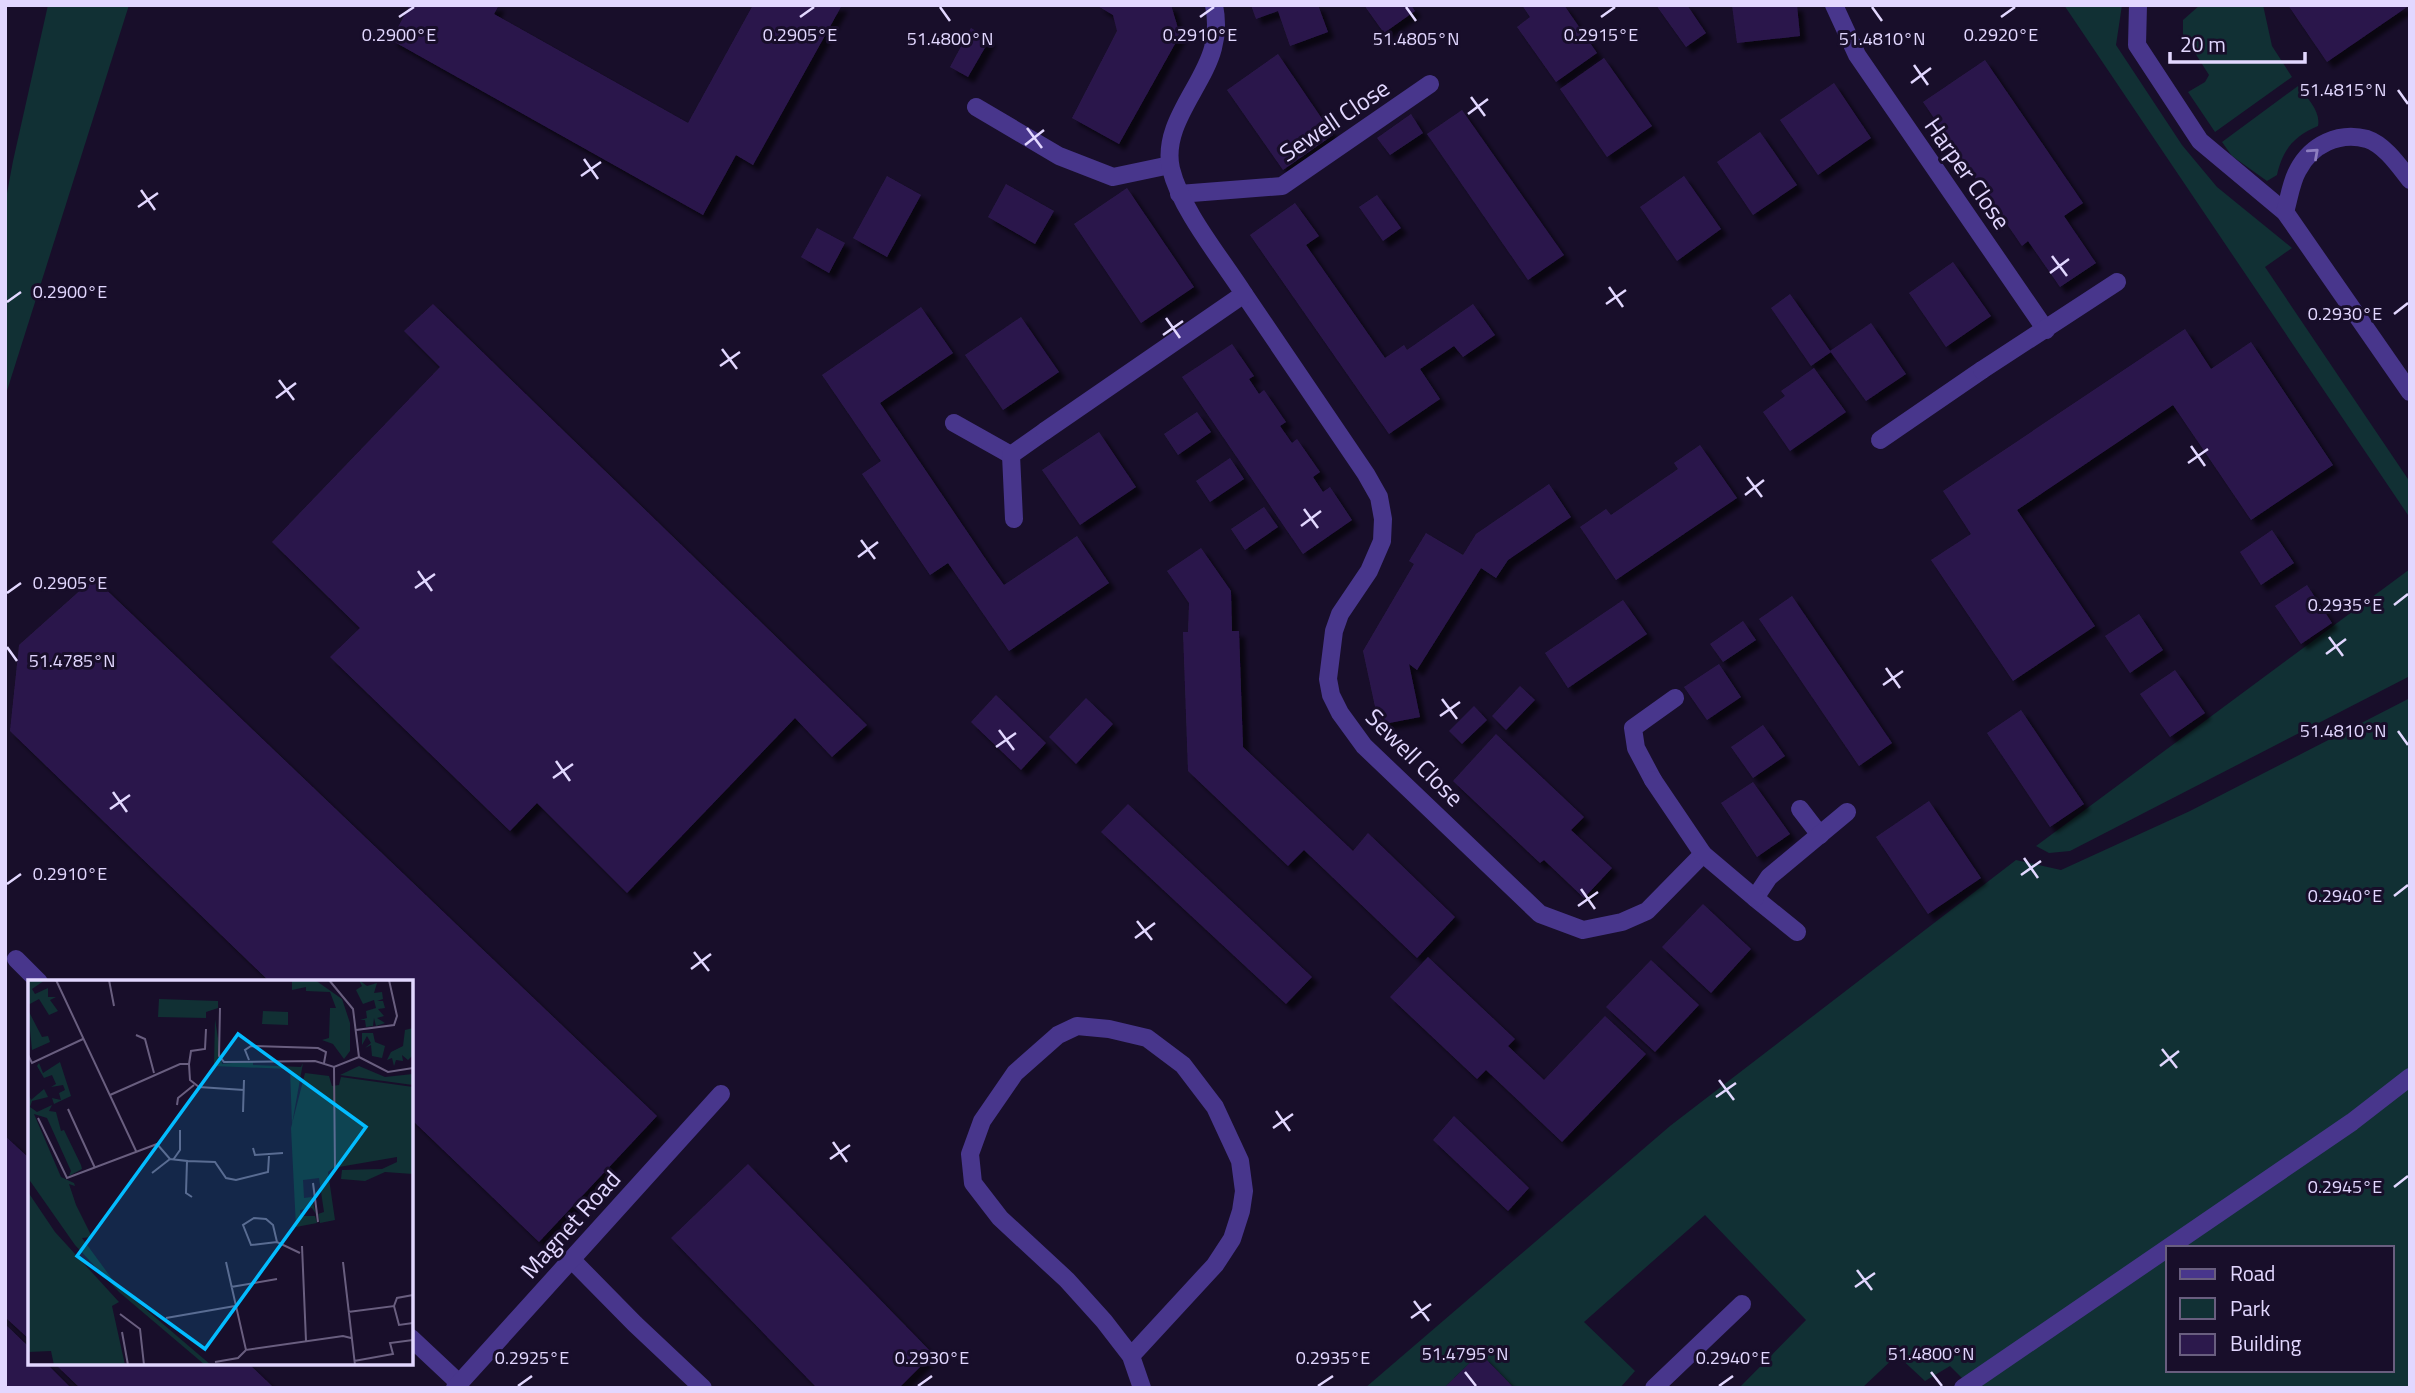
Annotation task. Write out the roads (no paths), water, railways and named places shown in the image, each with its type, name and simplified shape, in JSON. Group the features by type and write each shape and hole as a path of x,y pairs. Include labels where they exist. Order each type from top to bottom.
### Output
{"street":[{"name":"Sewell Close","path":"1214,5 1217,23 1213,50 1181,114 1172,140 1170,165 1179,194 1366,474 1379,497 1383,519 1381,541 1369,571 1340,614 1334,631 1329,663 1331,695 1340,713 1364,746 1540,914 1583,930 1622,922 1647,911 1703,854"},
{"name":"Harper Close","path":"1834,5 1857,55 2046,330"},
{"path":"2138,5 2137,45 2200,141 2285,212 2410,392"},
{"name":"Sewell Close","path":"1179,194 1282,186 1430,84"},
{"path":"976,107 1059,156 1113,177 1170,165"},
{"path":"2285,212 2297,171 2313,151 2332,139 2368,140 2395,159 2410,180"},
{"path":"1880,440 2117,282"},
{"path":"1012,455 1244,294"},
{"path":"954,423 1012,455"},
{"path":"1012,455 1014,519"},
{"path":"1675,698 1633,728 1636,748 1653,780 1703,854 1797,932"},
{"path":"1800,809 1820,835"},
{"path":"1755,898 1769,877 1847,812"},
{"path":"16,959 37,980"},
{"path":"1131,1356 1215,1265 1232,1239 1244,1191 1240,1161 1215,1107 1183,1065 1147,1038 1109,1029 1077,1026 1058,1035 1015,1073 982,1121 970,1154 974,1183 1000,1217 1086,1301 1131,1356 1142,1388"},
{"path":"2171,1246 2352,1122 2410,1077"},
{"name":"Magnet Road","path":"457,1385 721,1094"},
{"path":"1963,1388 2166,1249"},
{"path":"571,1259 703,1388"},
{"path":"1654,1388 1742,1304"},
{"path":"413,1340 457,1385"}]}
